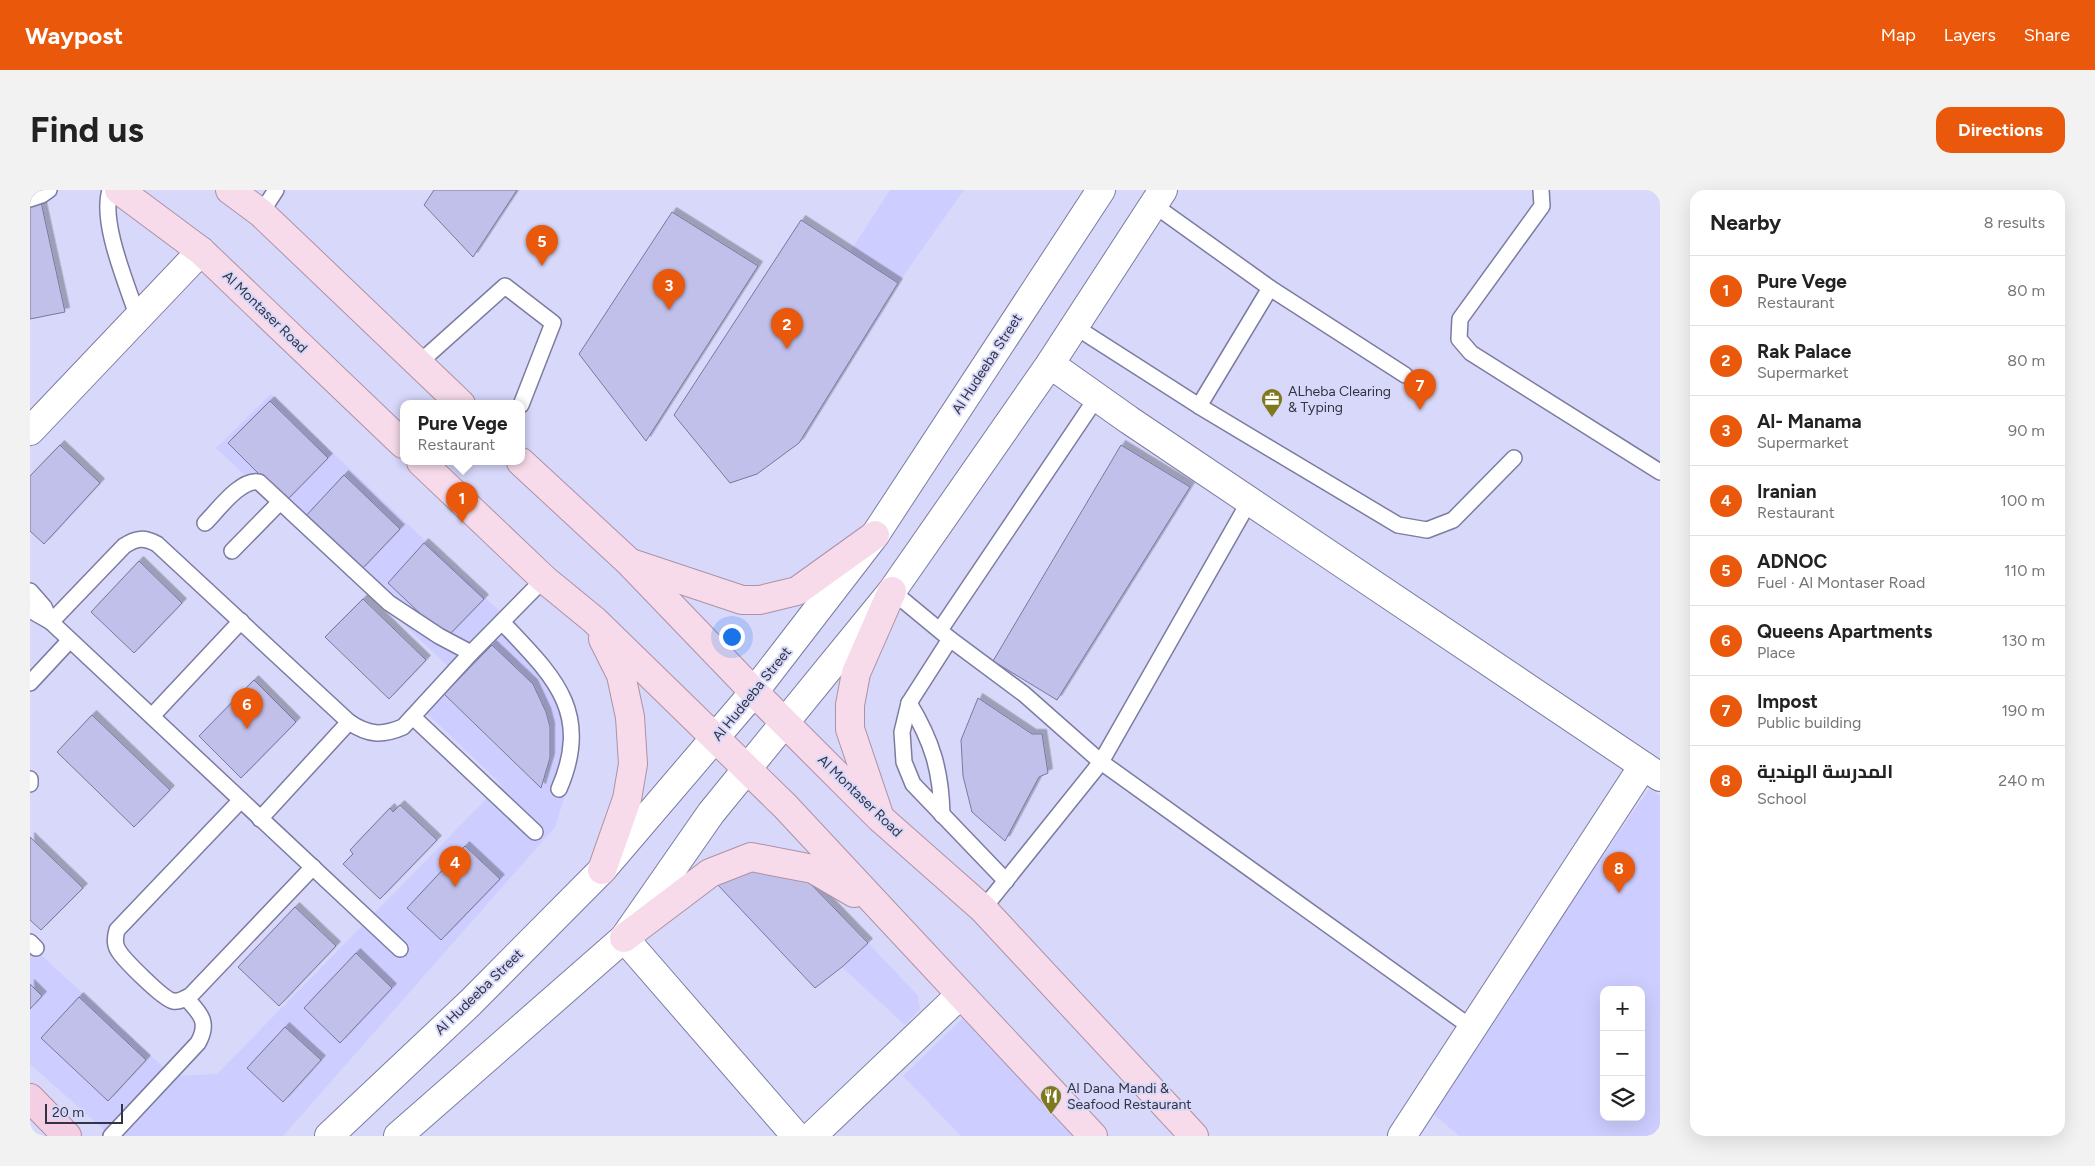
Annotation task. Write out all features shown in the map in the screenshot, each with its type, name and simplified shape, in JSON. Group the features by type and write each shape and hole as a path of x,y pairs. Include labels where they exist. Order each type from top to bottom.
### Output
{"highway":[{"path":"38,1107 68,1136"},
{"path":"38,1107 89,1136"}],"main road":[{"name":"Al Montaser Road","path":"119,190 201,251 400,441"},
{"path":"230,190 261,213 457,400"},
{"name":"Al Hudeeba Street","path":"329,1136 470,1003 602,870 716,738 787,652 875,535 1101,190"},
{"path":"624,938 712,813 892,591 1050,364 1158,198"},
{"path":"30,431 201,251"},
{"path":"1050,364 1651,772 1472,1028 1402,1136"},
{"path":"424,465 544,579 594,620 785,806 1093,1136"},
{"name":"Al Montaser Road","path":"523,465 629,562 754,692 880,818 983,909 1194,1136"},
{"path":"629,562 742,600 760,600 797,591 875,535"},
{"path":"880,818 850,729 850,705 856,673 892,591"},
{"path":"594,620 621,675 630,717 633,764 627,799 602,870"},
{"path":"407,1131 624,938 710,873 751,857 813,869 881,909"},
{"path":"624,938 796,1136"},
{"path":"812,1136 960,995"}],"lane":[{"path":"30,199 42,195 48,190"},
{"path":"110,190 107,205 109,228 138,318"},
{"path":"261,213 276,190"},
{"path":"1541,190 1542,206 1460,319 1459,339 1471,353 1660,472"},
{"path":"1158,198 1270,288 1406,375"},
{"path":"419,363 505,286 553,322 523,400"},
{"path":"1199,406 1270,288"},
{"path":"1074,326 1199,406 1398,525 1427,530 1453,520 1514,458"},
{"path":"1006,881 913,784 904,762 902,732 909,702 945,635 1097,397"},
{"path":"205,522 243,484 260,482 388,603 422,626 471,653"},
{"path":"983,909 1101,762 1250,500"},
{"path":"232,551 280,502"},
{"path":"51,622 124,546 132,540 140,538 149,539 349,722 361,730 375,734 390,733 403,727 413,717 471,653 544,579"},
{"path":"892,591 945,635 1024,694 1101,762 1472,1028"},
{"path":"30,592 44,607 51,622"},
{"path":"30,610 51,622 400,949"},
{"path":"152,716 240,621"},
{"path":"502,622 543,665 555,680 564,697 572,734 571,753 559,789"},
{"path":"30,683 70,640"},
{"path":"909,702 931,744 938,767 942,815"},
{"path":"413,717 534,832"},
{"path":"260,818 349,722"},
{"path":"30,779 30,784"},
{"path":"240,800 117,930 116,944 118,950 161,994 173,1001 186,998 313,868"},
{"path":"111,1136 198,1043 202,1036 203,1019 186,998"}],"shaded area":[{"path":"890,190 964,190 898,283 850,252"},
{"path":"271,394 516,627 566,709 574,766 555,827 283,1136 111,1136 30,1064 30,945 173,1076 217,1074 501,784 415,702 449,667 216,448"},
{"path":"1649,789 1660,796 1660,1136 1459,1136 1428,1109"},
{"path":"868,943 918,996 920,1009 905,1025 842,967"},
{"path":"964,1017 1076,1136 961,1136 903,1076"}],"building":[{"path":"434,190 517,190 473,257 424,205"},
{"path":"41,202 65,312 30,319 30,204"},
{"path":"672,212 758,266 646,441 579,354"},
{"path":"801,220 898,283 799,443 757,474 730,483 674,415"},
{"path":"270,401 328,458 286,501 228,443"},
{"path":"60,445 100,483 44,544 30,531 30,476"},
{"path":"1121,445 1190,487 1057,700 993,661"},
{"path":"344,475 400,529 360,571 304,518"},
{"path":"424,543 484,599 446,638 388,583"},
{"path":"139,561 182,603 134,653 91,612"},
{"path":"363,599 426,660 389,699 325,637"},
{"path":"492,645 533,684 546,712 550,727 550,758 541,788 444,694"},
{"path":"254,680 296,722 241,778 199,736"},
{"path":"978,698 1032,734 1042,734 1048,773 1039,777 1005,841 972,812 963,776 961,740"},
{"path":"92,715 170,790 134,827 57,752"},
{"path":"400,805 437,840 380,899 343,864 353,854 350,850 390,808 393,812"},
{"path":"30,837 83,888 41,930 30,920"},
{"path":"465,846 500,879 441,940 407,908"},
{"path":"783,870 803,876 868,943 815,988 717,884 750,871"},
{"path":"295,907 336,946 279,1006 238,967"},
{"path":"356,953 392,988 340,1043 304,1008"},
{"path":"30,984 42,996 30,1009"},
{"path":"79,997 146,1060 108,1101 41,1038"},
{"path":"285,1027 321,1060 283,1102 247,1068"}],"place":[{"name":"ADNOC","path":"542,266"},
{"name":"Al- Manama","path":"669,310"},
{"name":"Rak Palace","path":"787,349"},
{"name":"Impost","path":"1420,410"},
{"name":"ALheba Clearing & Typing","path":"1272,418"},
{"name":"Pure Vege","path":"462,523"},
{"name":"Queens Apartments","path":"247,729"},
{"name":"Iranian","path":"455,887"},
{"name":"المدرسة الهندية","path":"1619,893"},
{"name":"Al Dana Mandi & Seafood Restaurant","path":"1051,1115"}]}
